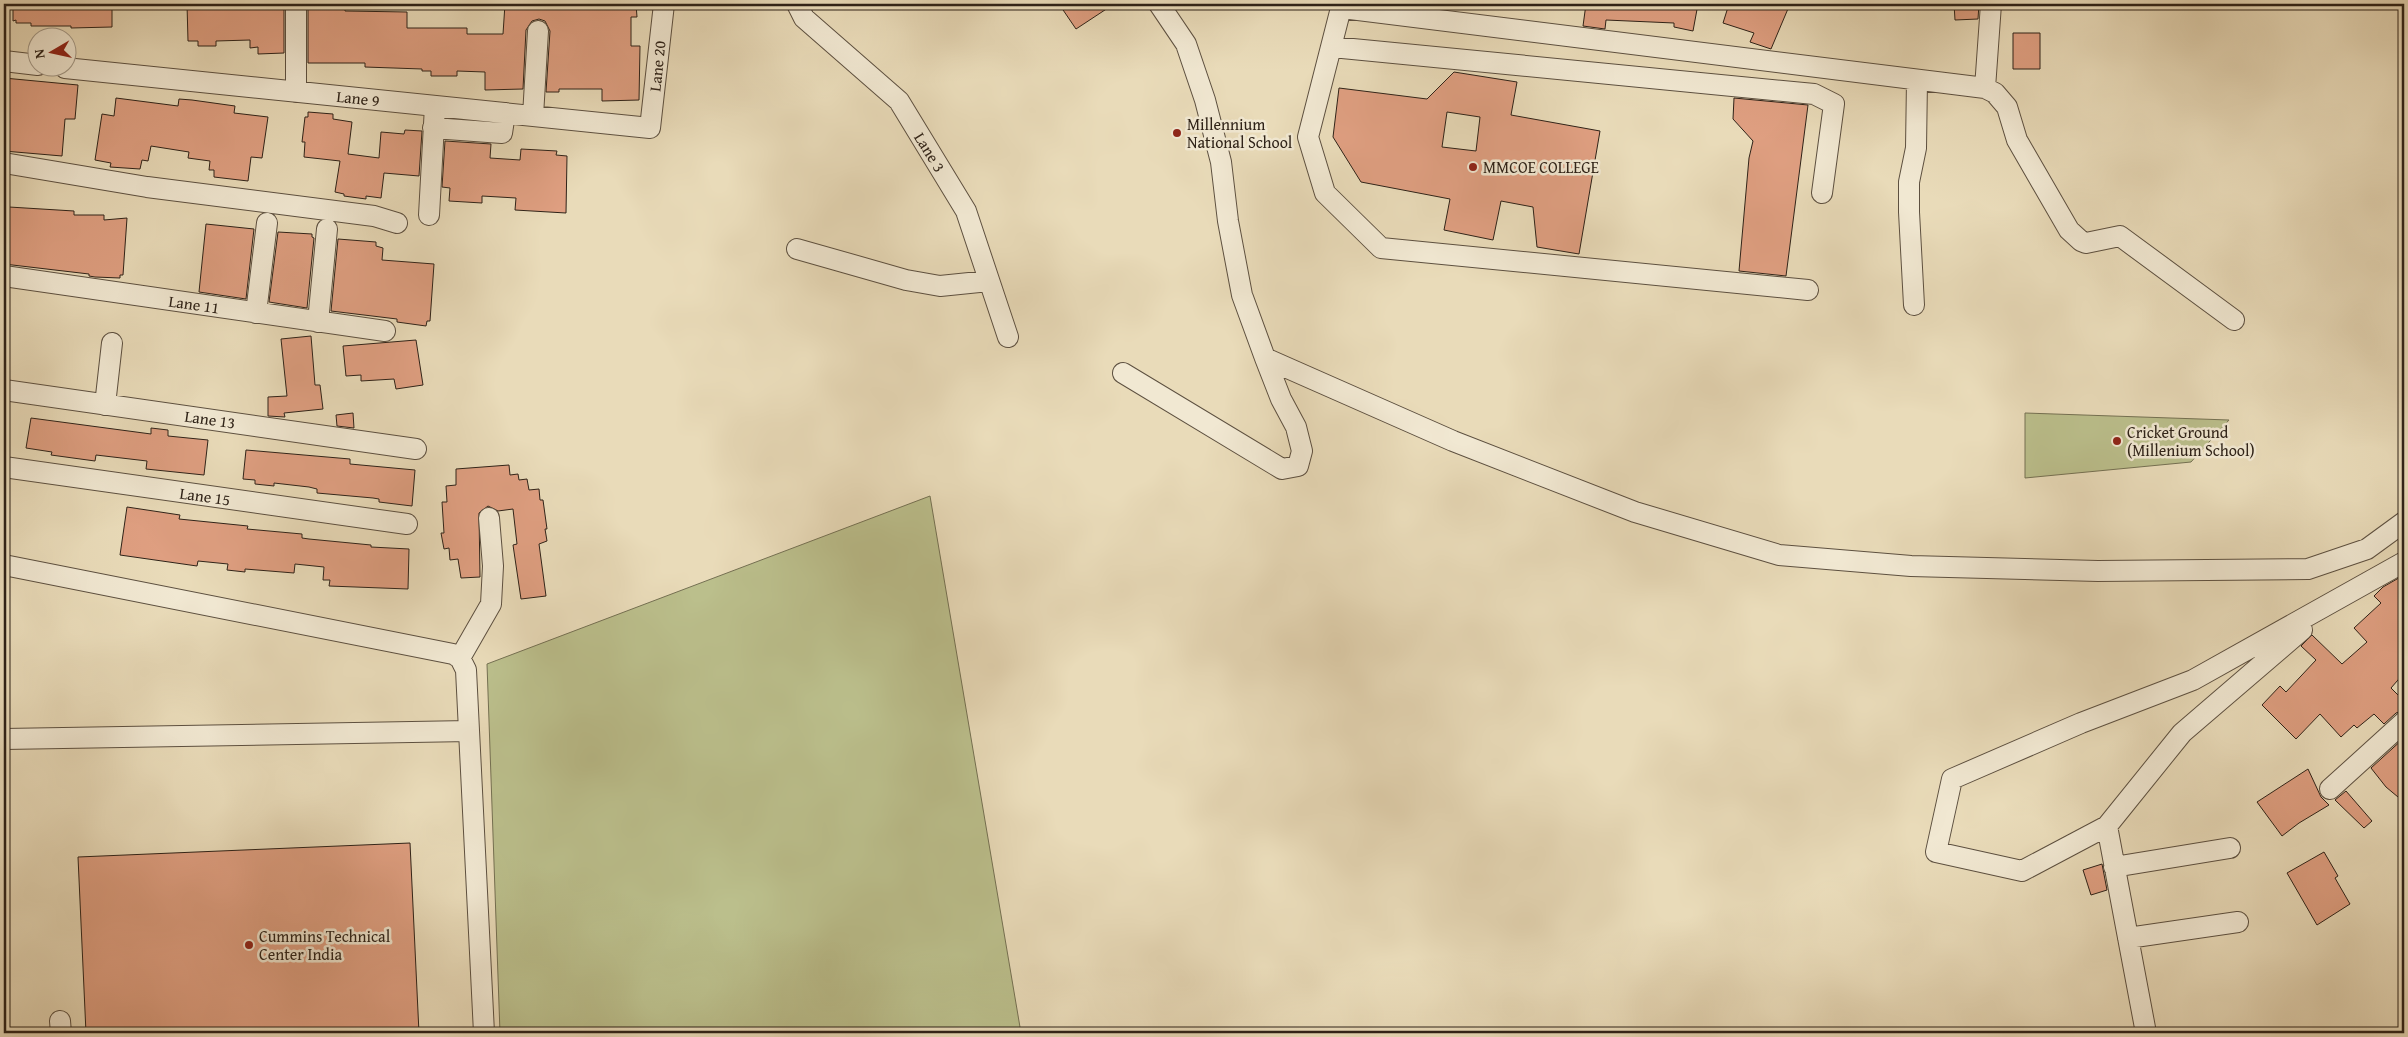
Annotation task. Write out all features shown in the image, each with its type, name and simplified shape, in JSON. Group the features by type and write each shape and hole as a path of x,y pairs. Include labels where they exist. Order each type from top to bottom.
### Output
{"street":[{"path":"296,4 296,92"},
{"name":"Lane 20","path":"650,128 664,4"},
{"name":"Lane 3","path":"797,4 804,18 898,101 966,211 1008,337"},
{"path":"1159,4 1186,44"},
{"path":"1123,373 1282,469 1298,466 1302,451 1296,427 1281,399 1242,294 1228,221 1221,162 1205,100 1186,44 1176,4"},
{"path":"1984,88 1991,4"},
{"path":"1808,290 1381,248 1325,193 1308,137 1342,6 1984,88 1995,93 2007,107 2020,146 2069,230 2086,243 2120,236 2234,320"},
{"path":"533,116 538,32"},
{"path":"1332,47 1814,94 1834,104 1822,193"},
{"path":"4,61 28,64"},
{"name":"Lane 9","path":"78,69 650,128"},
{"path":"1914,305 1909,182 1916,148 1917,80"},
{"path":"428,215 435,106"},
{"path":"434,128 502,133 505,113"},
{"path":"4,163 146,187 374,216 397,224"},
{"path":"256,313 267,224"},
{"path":"318,322 328,229"},
{"path":"797,249 906,280 940,286 989,281"},
{"name":"Lane 11","path":"4,276 385,331"},
{"path":"105,405 112,343"},
{"path":"1265,358 1453,441 1635,512 1779,555 1911,566 2098,571 2308,569 2368,549 2404,522"},
{"name":"Lane 13","path":"4,390 416,449"},
{"name":"Lane 15","path":"4,467 407,524"},
{"path":"460,658 491,604 493,566 489,518"},
{"path":"2335,602 2182,733 2107,826 2022,871 1936,852 1952,780 2081,723 2194,680 2404,562"},
{"path":"4,565 453,654 460,658 466,670 484,1033"},
{"path":"2330,789 2404,722"},
{"path":"4,739 469,731"},
{"path":"2107,826 2146,1033"},
{"path":"2114,867 2230,848"},
{"path":"2128,938 2238,922"}],"green space":[{"name":"Cricket Ground (Millenium School)","path":"2025,413 2229,420 2191,462 2025,478"},
{"path":"930,496 1021,1033 500,1033 487,664"}],"building":[{"path":"13,4 112,4 112,27 71,28 71,26 31,26 31,23 16,23 16,20 13,21"},
{"path":"187,4 284,4 284,53 258,54 258,47 250,48 250,40 216,41 216,46 198,46 198,41 188,41"},
{"path":"308,4 345,4 345,11 407,12 407,28 467,28 467,34 503,34 505,4 636,4 637,17 631,17 631,46 640,46 639,100 602,101 602,89 559,89 559,92 546,92 550,31 545,21 539,19 532,21 526,30 523,89 485,90 485,72 457,71 457,76 431,76 431,71 422,71 422,69 365,67 365,63 308,63"},
{"path":"1059,4 1114,4 1076,29"},
{"path":"1586,4 1698,4 1693,31 1674,27 1674,23 1606,20 1605,29 1583,26"},
{"path":"1729,4 1790,4 1771,49 1750,42 1754,33 1723,23"},
{"path":"1954,4 1979,4 1978,19 1955,20"},
{"path":"2013,33 2040,33 2040,69 2013,69"},
{"name":"MMCOE COLLEGE","path":"1454,72 1517,82 1511,115 1600,131 1579,254 1537,247 1533,207 1501,201 1493,240 1444,230 1450,199 1361,182 1333,137 1339,88 1427,99","holes":["1447,112 1480,117 1476,151 1442,147"]},
{"path":"4,78 78,85 75,119 65,119 62,156 4,151"},
{"path":"116,98 178,106 179,99 192,100 235,106 234,113 268,117 262,158 251,157 248,181 214,177 214,170 209,170 210,161 188,158 189,152 151,146 148,161 142,160 140,169 110,167 111,163 95,160 102,114 114,116"},
{"path":"1734,98 1808,105 1786,276 1739,271 1749,158 1753,141 1733,119"},
{"path":"308,112 333,114 333,119 352,122 348,154 379,158 381,132 404,134 405,130 422,131 419,176 384,173 381,198 366,196 366,199 344,196 344,194 335,192 340,161 304,157 305,142 302,142 305,117 308,117"},
{"path":"445,141 491,144 490,158 520,160 521,149 557,151 556,155 567,156 566,213 515,210 516,198 482,196 482,203 449,201 450,188 442,187"},
{"path":"9,207 74,211 74,215 104,215 104,220 127,218 123,275 120,275 120,278 95,277 89,276 89,274 4,264 4,219 7,219"},
{"path":"206,224 254,229 246,299 199,292"},
{"path":"278,232 312,234 314,238 307,308 269,302"},
{"path":"338,239 376,242 376,246 383,248 382,260 434,264 430,321 427,321 426,326 397,322 397,319 331,311"},
{"path":"311,336 315,385 320,385 323,409 284,413 285,417 268,416 268,397 287,396 281,339"},
{"path":"416,340 423,385 396,389 394,379 361,381 361,375 346,376 343,346"},
{"path":"353,413 354,428 337,426 336,415"},
{"path":"31,418 151,434 151,428 168,430 168,436 208,440 204,475 146,469 147,461 96,455 95,461 51,455 52,452 26,448"},
{"path":"246,450 350,459 350,464 415,470 412,506 379,502 379,499 373,498 317,493 317,489 309,487 274,483 274,486 255,484 255,480 243,479"},
{"path":"509,465 510,475 518,474 519,480 527,479 529,490 539,489 540,500 543,500 547,541 539,544 546,596 521,599 513,545 517,544 513,509 498,511 488,506 479,513 480,577 461,578 458,559 450,560 449,548 444,549 441,533 444,533 442,502 447,502 446,486 456,485 456,469"},
{"path":"127,507 180,515 179,519 248,526 247,529 302,534 302,538 371,545 371,547 409,549 408,589 329,586 330,580 323,580 324,567 295,564 294,573 245,569 245,572 227,570 228,564 198,561 197,566 120,555"},
{"path":"2404,575 2404,673 2391,688 2404,701 2404,710 2396,713 2384,724 2374,714 2357,728 2354,725 2341,737 2320,714 2296,739 2262,705 2280,686 2286,692 2316,660 2301,646 2312,635 2342,664 2367,642 2354,628 2381,603 2374,596 2383,587"},
{"path":"2404,738 2404,802 2386,787 2371,768"},
{"path":"2308,769 2321,797 2329,805 2282,836 2257,802"},
{"path":"2346,791 2372,821 2364,828 2335,800"},
{"name":"Cummins Technical Center India","path":"410,843 419,1033 86,1033 78,857"},
{"path":"2324,852 2338,876 2335,878 2350,904 2317,925 2287,873"},
{"path":"2102,864 2107,890 2091,895 2083,870"}],"place":[{"name":"Millennium National School","path":"1177,133"},
{"name":"MMCOE COLLEGE","path":"1473,167"},
{"name":"Cricket Ground (Millenium School)","path":"2117,441"},
{"name":"Cummins Technical Center India","path":"249,945"}]}
